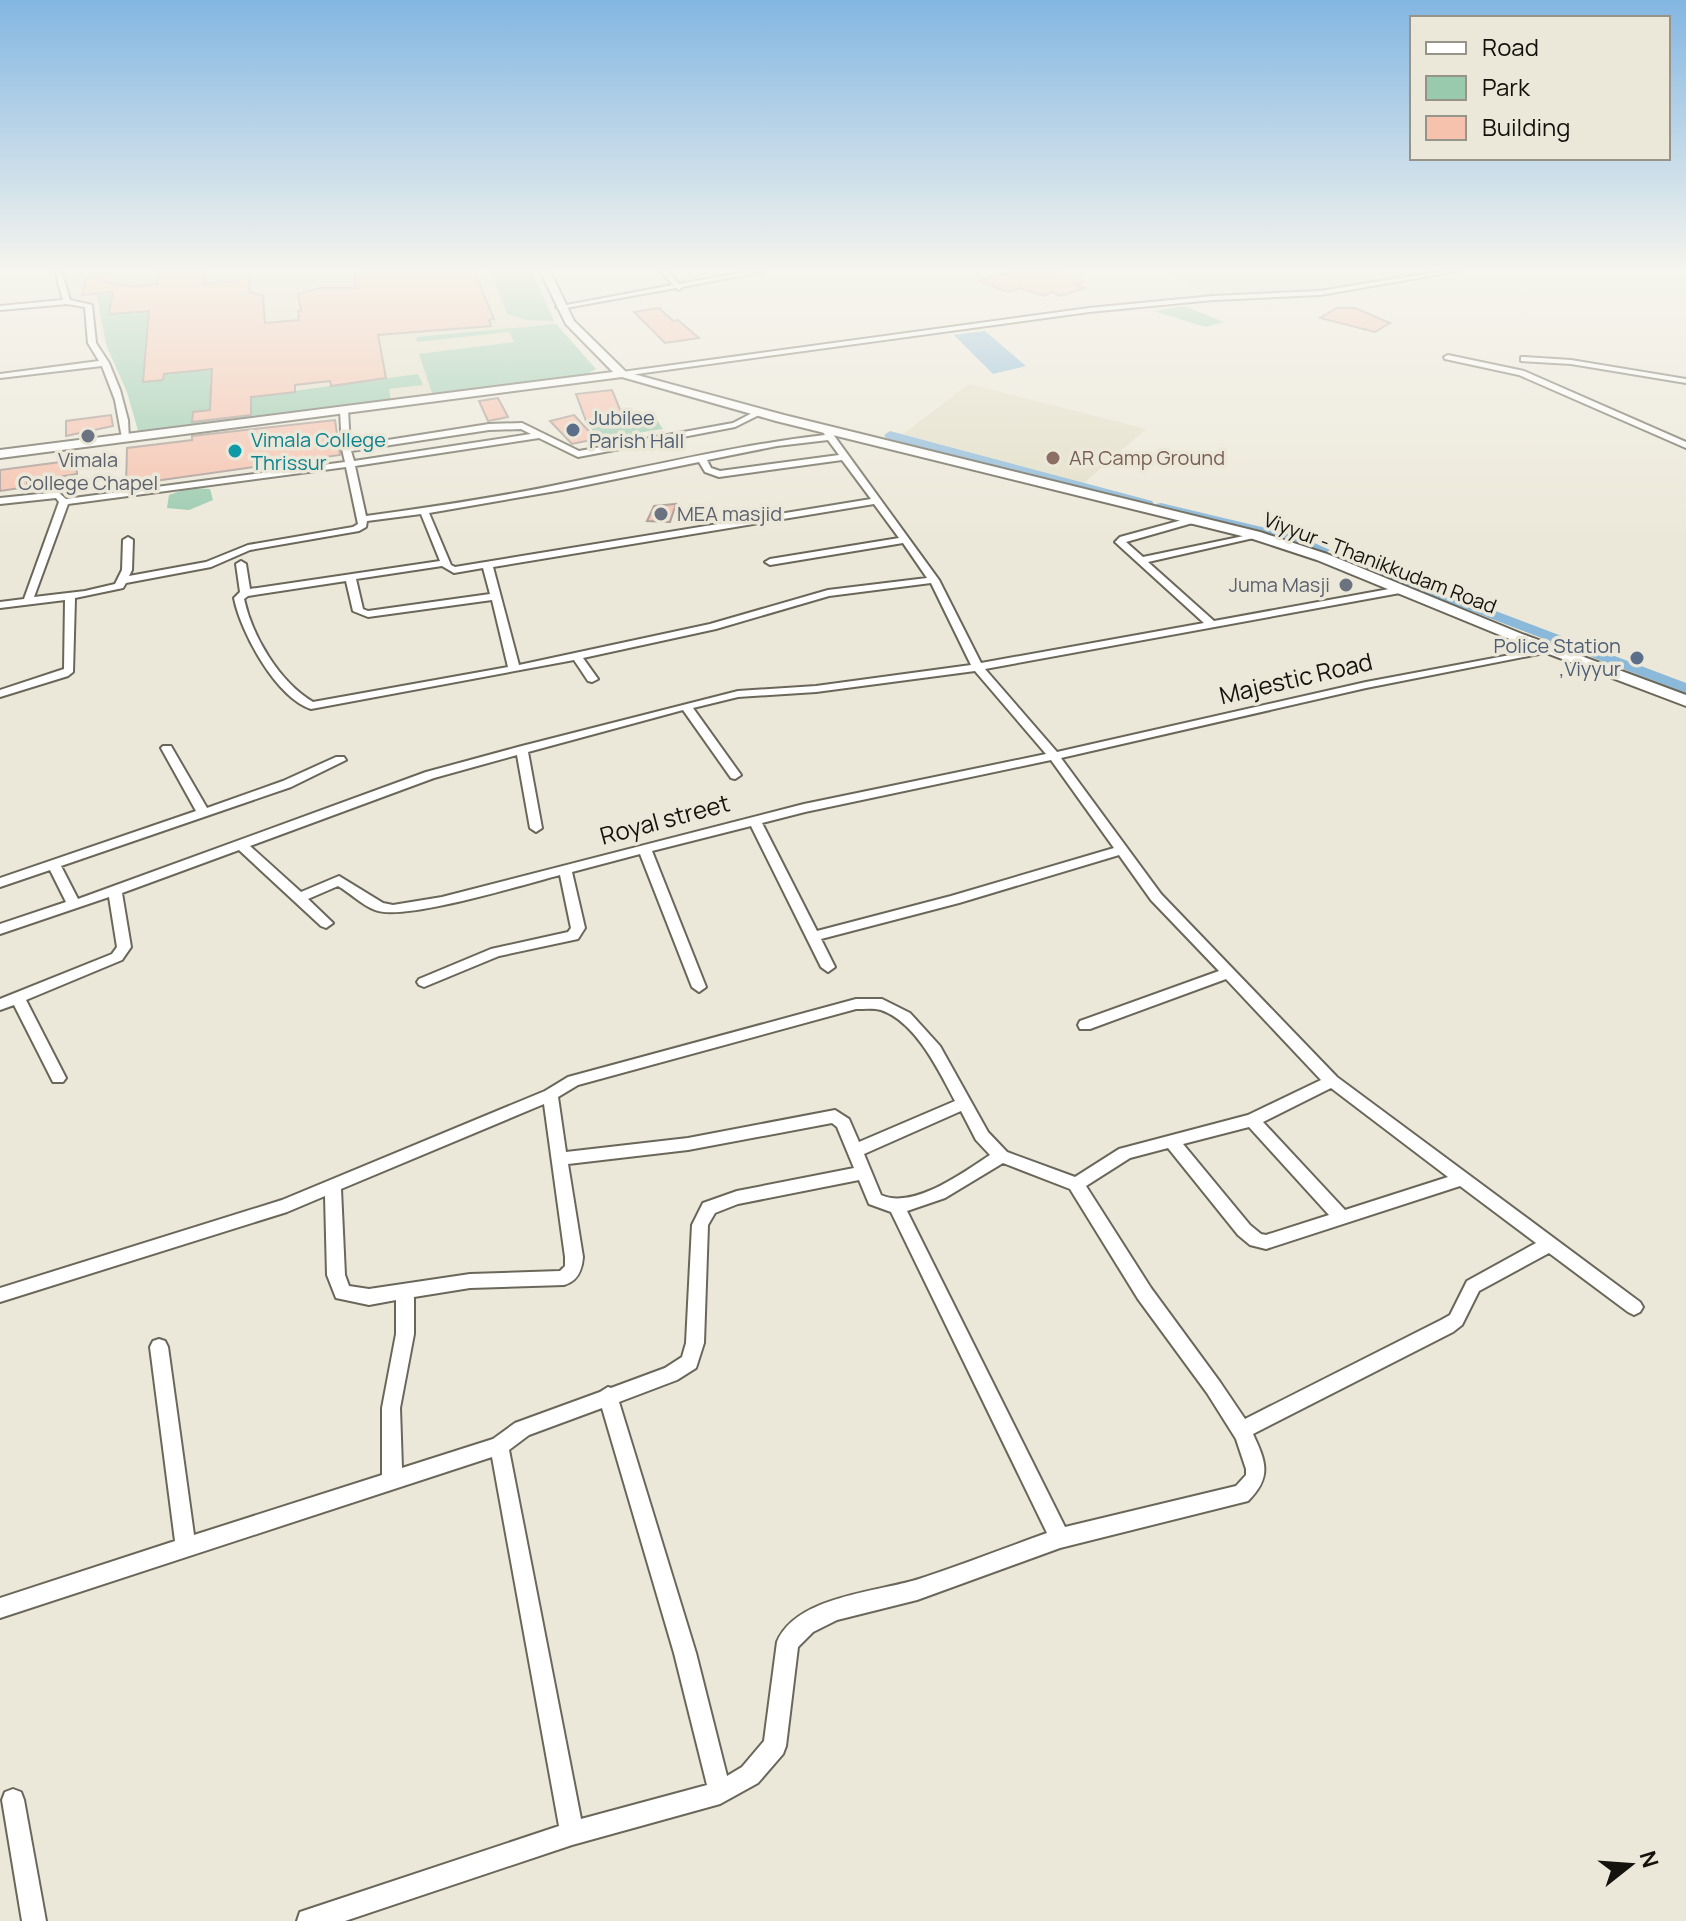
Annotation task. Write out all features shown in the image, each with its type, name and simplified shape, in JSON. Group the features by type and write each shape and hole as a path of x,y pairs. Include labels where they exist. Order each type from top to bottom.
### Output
{"main road":[{"name":"Viyyur - Thanikkudam Road","path":"609,361 622,374 827,433 1255,535 1322,557 1686,701"},
{"path":"0,454 622,374"}],"street":[{"path":"103,361 126,427 126,438"},
{"path":"622,374 719,361"},
{"path":"1465,361 1521,373 1686,445"},
{"path":"1550,361 1686,381"},
{"path":"0,376 105,363"},
{"path":"0,605 110,590 123,580 208,565 248,548 356,529 363,525 346,449 344,410"},
{"path":"346,449 495,426 526,426 578,454 735,425 761,412"},
{"path":"362,519 562,487 827,433 934,580 978,667 1054,756 1156,897 1332,1081 1634,1307"},
{"path":"64,502 541,435"},
{"path":"701,457 710,472 719,474 842,457"},
{"path":"0,501 58,495 64,502"},
{"path":"424,511 447,567 454,570 875,501"},
{"path":"28,601 64,502"},
{"path":"1193,520 1120,540 1210,623"},
{"path":"1140,561 1255,535"},
{"path":"123,580 127,570 128,540"},
{"path":"770,562 905,540"},
{"path":"445,563 245,593 239,598 245,626 296,699 311,706 514,669 712,627 828,593 934,580"},
{"path":"241,564 245,593"},
{"path":"487,564 514,669"},
{"path":"350,577 356,607 358,611 368,614 496,596"},
{"path":"0,929 115,891 430,775 686,706 738,694 816,689 978,667 1400,590"},
{"path":"0,694 69,670 70,595"},
{"name":"Majestic Road","path":"1054,756 1366,685 1549,649"},
{"path":"577,656 592,679"},
{"path":"686,706 735,775"},
{"path":"167,748 203,812"},
{"path":"522,749 536,828"},
{"name":"Royal street","path":"299,898 339,880 379,907 393,909 442,901 754,820 1054,756"},
{"path":"0,883 287,784 340,760"},
{"path":"754,820 828,967"},
{"path":"242,845 326,923"},
{"path":"644,848 699,987"},
{"path":"814,936 954,900 1120,851"},
{"path":"53,863 74,904"},
{"path":"424,982 496,952 573,936 578,928 565,870"},
{"path":"0,1005 117,957 124,947 115,891"},
{"path":"1085,1025 1229,973"},
{"path":"18,998 58,1078"},
{"path":"0,1295 226,1225 333,1185 550,1095 573,1081 856,1004 882,1004 905,1017 935,1050 982,1136 1001,1156 1076,1184 1155,1309 1243,1429 1256,1469 1252,1483 1241,1494 1060,1538 917,1590 834,1610 806,1625 788,1642 775,1746 750,1775 720,1793 572,1833 309,1921"},
{"path":"1076,1184 1125,1153 1252,1120 1332,1081"},
{"path":"333,1185 338,1288 342,1293 354,1297 470,1281 556,1279 570,1275 574,1257 550,1095"},
{"path":"855,1151 965,1103"},
{"path":"559,1159 688,1144 828,1115 835,1116 843,1123 875,1199 886,1206 897,1207 953,1187 1001,1156"},
{"path":"1252,1120 1342,1218"},
{"path":"1172,1142 1244,1230 1256,1240 1278,1240 1464,1178"},
{"path":"0,1608 499,1446 522,1429 671,1374 690,1362 695,1343 700,1225 709,1208 737,1198 864,1172"},
{"path":"897,1207 1060,1538"},
{"path":"1243,1429 1447,1326 1456,1320 1473,1286 1550,1244"},
{"path":"392,1482 391,1408 405,1334 405,1291"},
{"path":"159,1347 186,1549"},
{"path":"608,1395 685,1653 720,1793"},
{"path":"499,1446 572,1833"},
{"path":"13,1800 34,1921"}],"shaded area":[{"path":"114,361 589,361 596,369 579,378 139,434"},
{"name":"AR Camp Ground","path":"969,384 1146,429 1084,483 903,434"}],"green space":[{"path":"113,361 146,361 144,382 163,380 164,374 211,369 210,410 193,418 251,411 250,361 272,394 418,374 423,385 389,389 391,401 139,434 127,392"},
{"path":"421,361 589,361 596,369 579,378 433,396"},
{"path":"654,416 663,429 598,439 589,425"},
{"path":"189,488 210,489 213,500 189,510 167,508 169,495"}],"water":[{"path":"980,361 1020,361 1026,366 993,374"}],"building":[{"path":"145,361 383,361 386,378 331,386 330,381 295,385 295,392 251,397 251,415 192,422 193,412 210,410 212,369 164,374 163,380 143,382"},
{"path":"612,390 623,417 586,421 576,394"},
{"path":"498,398 508,417 488,421 479,401"},
{"path":"111,415 113,426 66,436 66,421"},
{"name":"Jubilee Parish Hall","path":"574,415 596,439 572,444 550,421"},
{"name":"Vimala College Thrissur","path":"335,420 340,455 126,485 127,448 192,440 192,436"},
{"path":"76,460 77,474 27,482 27,487 0,491 0,470"},
{"name":"MEA masjid","path":"676,504 670,522 647,521 654,506"}],"waterway":[{"path":"890,435 1147,504"},
{"path":"1161,507 1294,539 1323,550"},
{"path":"1337,555 1686,688"}],"place":[{"name":"Jubilee Parish Hall","path":"573,430"},
{"name":"Vimala College Chapel","path":"88,436"},
{"name":"Vimala College Thrissur","path":"235,451"},
{"name":"AR Camp Ground","path":"1053,458"},
{"name":"MEA masjid","path":"661,514"},
{"name":"Juma Masji","path":"1346,585"},
{"name":"Police Station ,Viyyur","path":"1637,658"}]}
